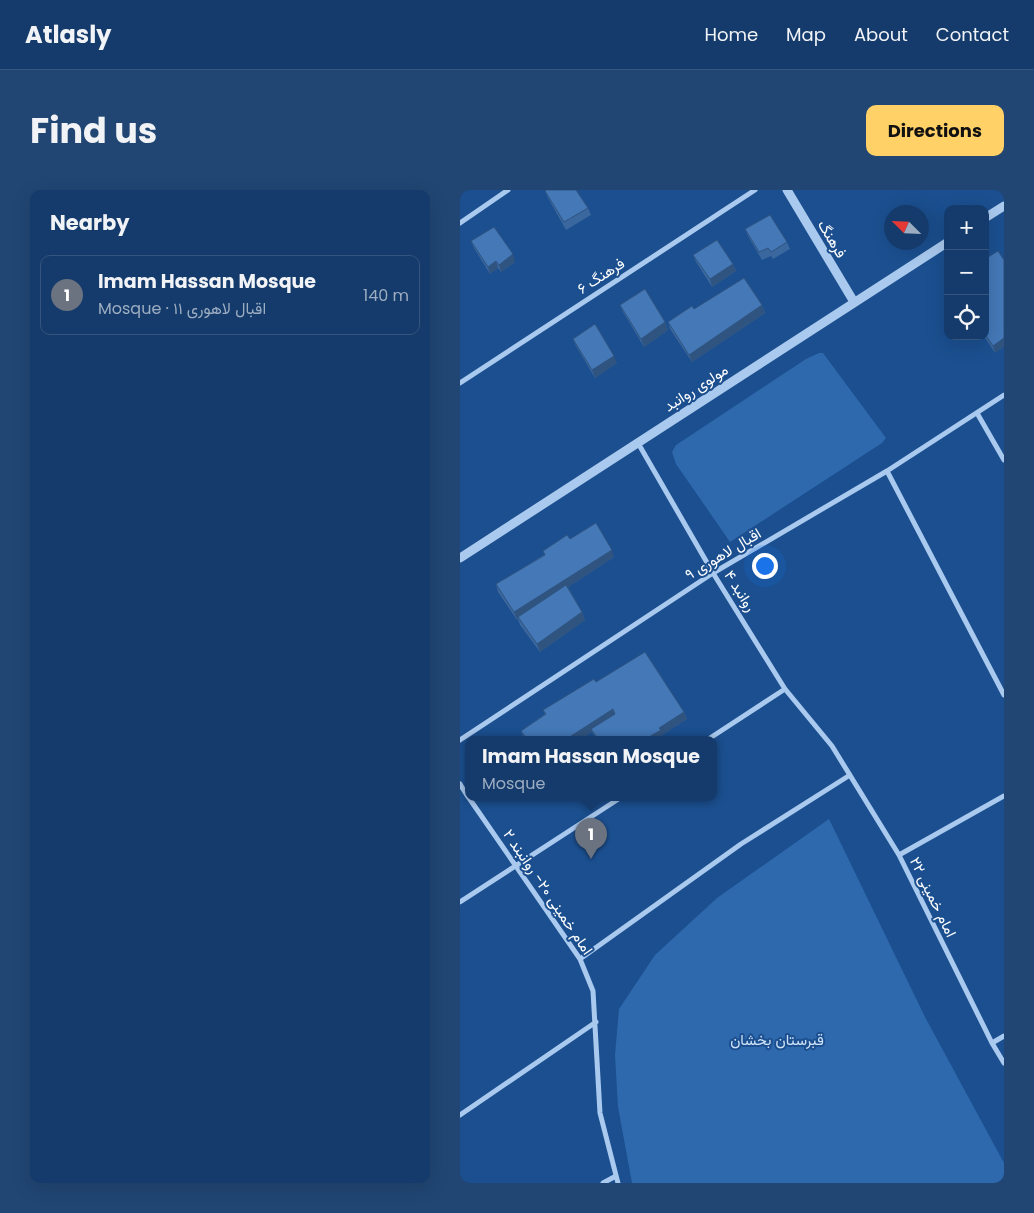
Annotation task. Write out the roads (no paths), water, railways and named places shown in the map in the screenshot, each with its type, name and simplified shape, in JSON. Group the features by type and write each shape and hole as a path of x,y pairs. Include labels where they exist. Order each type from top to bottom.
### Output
{"street":[{"path":"460,222 508,190"},
{"name":"فرهنگ ۶","path":"460,383 755,190"},
{"name":"فرهنگ","path":"787,190 854,302"},
{"path":"989,215 1004,206"},
{"name":"مولوی روانبد","path":"460,558 944,245"},
{"name":"اقبال لاهوری ۹","path":"466,736 714,573 887,471 1004,395"},
{"path":"977,413 1004,460"},
{"name":"روانبد ۴","path":"637,442 714,573 785,688 832,746"},
{"path":"887,471 1004,695"},
{"path":"713,736 785,688"},
{"name":"امام خمینی ۲۲","path":"832,746 899,855 992,1043 1004,1063"},
{"path":"580,959 741,844 850,775"},
{"path":"899,855 1004,796"},
{"name":"امام خمینی ۲۰- روانبند ۲","path":"472,801 515,867 580,959 593,992 600,1113 618,1183"},
{"path":"460,902 615,801"},
{"path":"460,1115 596,1022"},
{"path":"992,1043 1004,1036"},
{"path":"603,1183 616,1176"}],"place":[{"name":"Imam Hassan Mosque","path":"591,859"}],"park label":[{"name":"قبرستان بخشان","path":"777,1040"}]}
